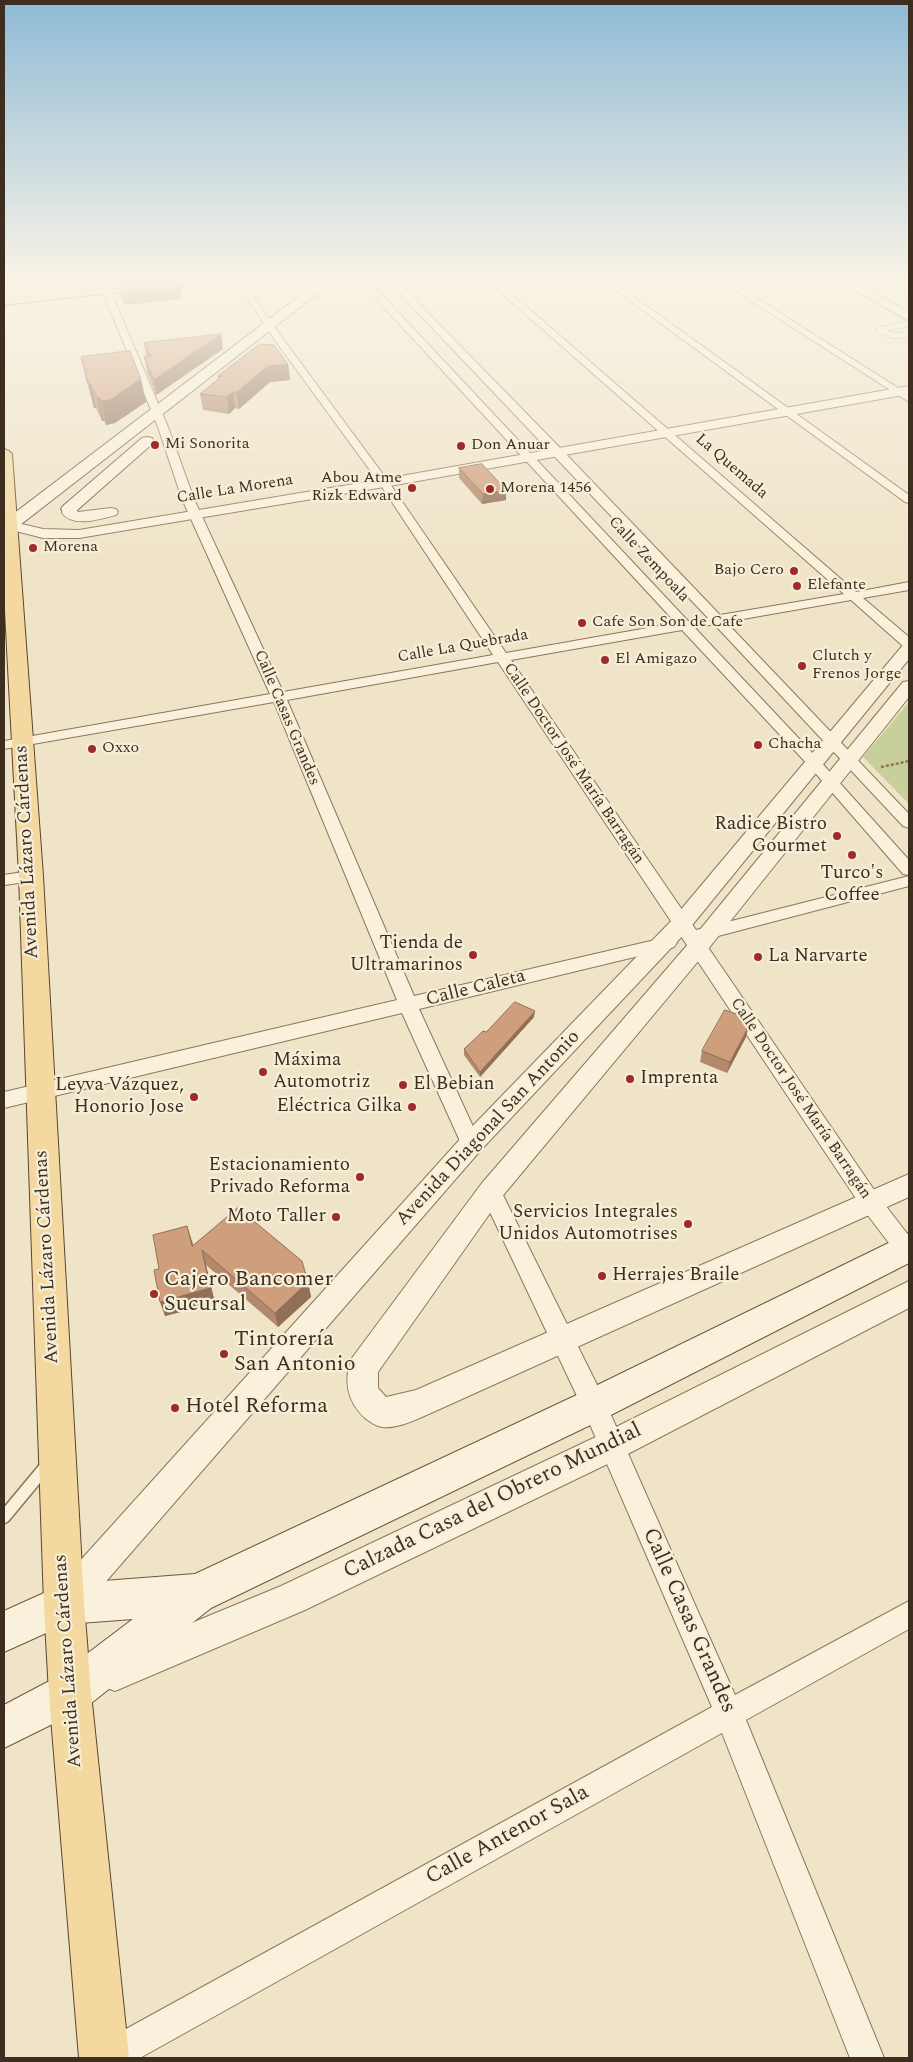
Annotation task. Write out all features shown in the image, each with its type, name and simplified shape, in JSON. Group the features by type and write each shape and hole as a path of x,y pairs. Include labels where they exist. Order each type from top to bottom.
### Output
{"main road":[{"path":"8,535 156,411 206,372"},
{"path":"68,509 167,424"},
{"name":"Avenida Lázaro Cárdenas","path":"4,454 13,743 31,876 64,1604 70,1693 106,2058"},
{"name":"Calzada Casa del Obrero Mundial","path":"4,1727 70,1693 197,1594 594,1405 908,1250"},
{"name":"Calzada Casa del Obrero Mundial","path":"4,1632 64,1604 197,1594"}],"street":[{"name":"Calle Casas Grandes","path":"140,372 156,411 167,424 188,499 279,698 408,1005 471,1144"},
{"name":"Calle Doctor José María Barragán","path":"300,372 380,468 384,483 502,658 695,935 870,1202 908,1250"},
{"name":"Calle Zempoala","path":"448,372 815,764 909,870"},
{"name":"Calle Zempoala","path":"485,372 552,438 558,452 909,823"},
{"name":"La Quemada","path":"596,372 909,644"},
{"path":"733,372 909,500"},
{"path":"868,372 906,394"},
{"path":"863,384 909,377"},
{"name":"Calle La Morena","path":"8,535 34,532 63,535 384,483 787,412 906,394"},
{"path":"753,404 790,397"},
{"path":"633,424 670,418"},
{"path":"500,447 552,438"},
{"path":"359,471 380,468"},
{"path":"68,509 69,513 75,516 84,517 122,510"},
{"name":"Calle La Quebrada","path":"13,743 279,698 909,586"},
{"name":"Avenida Diagonal San Antonio","path":"562,1341 420,1403 398,1410 382,1412 368,1401 361,1386 364,1368 491,1191 695,935 831,782 848,757 909,649"},
{"name":"Avenida Diagonal San Antonio","path":"64,1604 471,1144 662,944 695,935 815,764 848,757 909,686"},
{"path":"695,935 909,881"},
{"name":"Calle Caleta","path":"4,1100 662,944"},
{"path":"562,1341 909,1185"},
{"name":"Calle Casas Grandes","path":"491,1191 594,1405 729,1714 867,2058"},
{"name":"Calzada Casa del Obrero Mundial","path":"70,1693 293,1598 611,1446 909,1294"},
{"name":"Calle Antenor Sala","path":"106,2058 909,1614"}],"lane":[{"path":"4,880 31,876"},
{"path":"4,1517 57,1454"}],"path":[{"path":"848,757 909,761"}],"green space":[{"path":"909,702 909,804 863,757"}],"building":[{"path":"85,372 138,372 141,379 110,400 101,401 99,397 97,398 91,385 89,385"},
{"path":"151,372 165,372 154,380"},
{"path":"223,372 261,372 237,392 233,392 227,397 200,394 222,376 218,376"},
{"path":"482,464 506,490 483,494 459,468"},
{"path":"515,1002 535,1011 480,1072 464,1049 483,1031 486,1032"},
{"path":"725,1010 742,1016 749,1026 730,1062 702,1051"},
{"path":"238,1208 302,1261 308,1282 275,1313 202,1250 210,1288 160,1302 154,1270 159,1269 153,1235 187,1226 192,1246"}],"place":[{"name":"Mi Sonorita","path":"155,445"},
{"name":"Don Anuar","path":"461,446"},
{"name":"Abou Atme Rizk Edward","path":"412,488"},
{"name":"Morena 1456","path":"490,489"},
{"name":"Morena","path":"33,548"},
{"name":"Bajo Cero","path":"794,571"},
{"name":"Elefante","path":"797,586"},
{"name":"Cafe Son Son de Cafe","path":"582,623"},
{"name":"El Amigazo","path":"605,660"},
{"name":"Clutch y Frenos Jorge","path":"802,666"},
{"name":"Chacha","path":"758,745"},
{"name":"Oxxo","path":"92,749"},
{"name":"Radice Bistro Gourmet","path":"837,836"},
{"name":"Turco's Coffee","path":"852,855"},
{"name":"Tienda de Ultramarinos","path":"473,955"},
{"name":"La Narvarte","path":"758,957"},
{"name":"Máxima Automotriz","path":"263,1072"},
{"name":"Imprenta","path":"630,1079"},
{"name":"El Bebian","path":"403,1085"},
{"name":"Leyva Vázquez, Honorio Jose","path":"194,1097"},
{"name":"Eléctrica Gilka","path":"412,1107"},
{"name":"Estacionamiento Privado Reforma","path":"360,1177"},
{"name":"Moto Taller","path":"336,1217"},
{"name":"Servicios Integrales Unidos Automotrises","path":"688,1224"},
{"name":"Herrajes Braile","path":"602,1276"},
{"name":"Cajero Bancomer Sucursal","path":"154,1294"},
{"name":"Tintorería San Antonio","path":"224,1354"},
{"name":"Hotel Reforma","path":"175,1408"}]}
